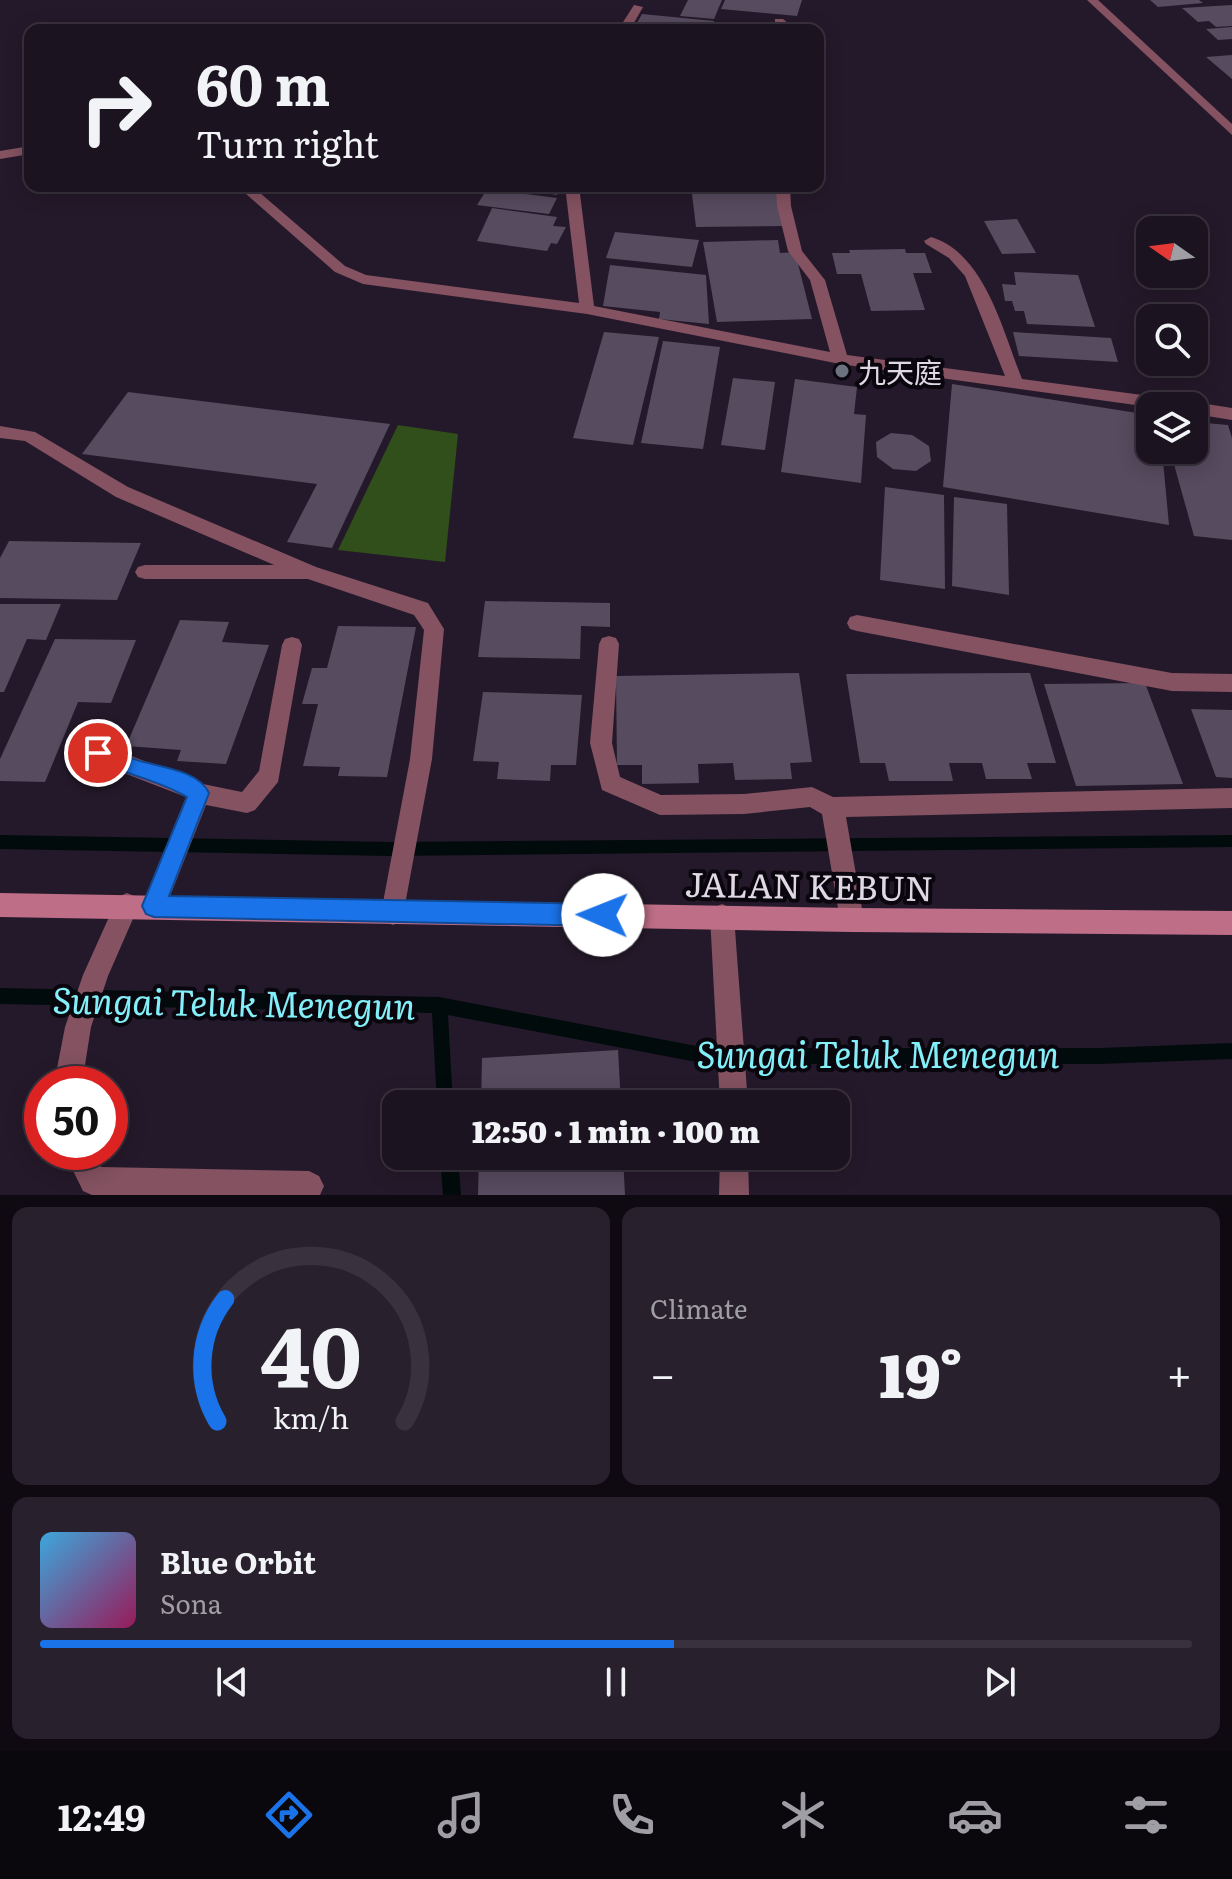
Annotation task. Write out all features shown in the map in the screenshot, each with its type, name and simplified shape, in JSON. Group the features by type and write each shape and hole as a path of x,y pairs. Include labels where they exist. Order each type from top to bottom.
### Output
{"main road":[{"name":"JALAN KEBUN","path":"0,905 852,920 1232,923"}],"street":[{"path":"1092,0 1232,131"},
{"path":"628,24 638,7"},
{"path":"779,21 783,24"},
{"path":"0,155 24,151"},
{"path":"251,192 340,269 363,279 587,309 840,359 1136,399"},
{"path":"573,192 587,309"},
{"path":"783,192 795,251 817,280 840,359"},
{"path":"931,241 954,255 972,275 1015,381"},
{"path":"1208,410 1232,414"},
{"path":"0,432 29,436 122,492 309,572 421,609 434,629 421,759 393,913"},
{"path":"145,572 309,572"},
{"path":"857,623 1172,682 1232,683"},
{"path":"609,644 601,743 610,783 660,805 744,804 812,797 835,816 852,920"},
{"path":"98,753 136,769 169,777 199,793 247,803 270,775 292,645"},
{"path":"154,906 174,861 186,819 199,793"},
{"path":"835,816 1232,798"},
{"path":"71,1066 78,1027 96,975 127,905"},
{"path":"722,916 734,1090"},
{"path":"87,1170 93,1181 309,1186"},
{"path":"734,1170 734,1195"}],"green space":[{"path":"398,425 458,434 445,562 338,550"}],"building":[{"path":"688,0 722,0 714,19 680,16"},
{"path":"725,0 802,0 797,16 721,9"},
{"path":"1150,0 1199,0 1203,3 1158,7"},
{"path":"1232,5 1232,26 1216,27 1209,21 1198,22 1182,8"},
{"path":"642,14 714,21 713,24 636,24"},
{"path":"1232,27 1232,39 1218,40 1206,29"},
{"path":"1232,55 1232,79 1206,57"},
{"path":"485,192 557,198 549,214 477,205"},
{"path":"692,192 778,192 786,226 696,227"},
{"path":"492,208 557,217 553,226 566,227 557,244 551,243 547,251 477,241"},
{"path":"1017,219 1036,253 1002,254 984,221"},
{"path":"615,232 699,240 692,267 606,258"},
{"path":"778,240 780,253 795,252 812,319 717,322 703,242"},
{"path":"905,249 906,253 925,253 932,273 913,273 925,310 871,311 861,274 837,274 832,253 850,253 849,250"},
{"path":"610,265 706,275 709,324 659,319 660,312 603,306"},
{"path":"1014,272 1078,275 1095,327 1027,324 1024,311 1015,311 1012,301 1005,301 1002,284 1016,285"},
{"path":"604,332 659,337 633,445 573,438"},
{"path":"1013,332 1111,338 1118,362 1019,356"},
{"path":"663,341 720,347 703,449 641,443"},
{"path":"733,378 775,382 765,450 721,445"},
{"path":"795,379 857,387 854,414 866,415 861,483 781,472"},
{"path":"952,384 1136,413 1136,464 1163,464 1169,525 943,487"},
{"path":"128,392 390,424 332,548 287,542 317,484 82,454"},
{"path":"1208,423 1228,425 1232,438 1232,540 1194,536 1174,464 1208,464"},
{"path":"891,433 912,435 929,446 931,461 916,471 893,469 877,457 876,442"},
{"path":"885,487 944,495 945,589 880,580"},
{"path":"954,497 1007,504 1009,595 952,586"},
{"path":"9,541 141,543 117,600 0,598 0,558"},
{"path":"485,601 610,603 610,627 581,626 580,659 478,657"},
{"path":"0,604 61,604 46,640 27,639 4,692 0,692"},
{"path":"180,620 229,622 222,642 269,645 226,764 177,761 181,750 126,746"},
{"path":"338,626 416,627 387,777 338,776 340,767 303,766 318,704 302,704 312,668 327,668"},
{"path":"55,639 136,640 111,703 78,702 45,782 0,781 0,759"},
{"path":"799,673 812,762 790,763 792,779 735,780 733,763 698,764 699,783 642,784 642,765 617,765 616,676"},
{"path":"1030,673 1056,763 1027,763 1032,779 986,779 982,763 949,763 953,781 889,781 885,763 860,763 846,674"},
{"path":"1145,683 1183,784 1076,786 1044,684"},
{"path":"483,692 582,695 576,765 551,765 550,781 497,779 499,762 473,761"},
{"path":"1191,709 1232,710 1232,778 1216,777"},
{"path":"618,1050 620,1090 481,1090 482,1058"},
{"path":"479,1170 624,1170 625,1195 478,1195"}],"waterway":[{"path":"0,842 390,849 1232,841"},
{"name":"Sungai Teluk Menegun","path":"0,996 439,1005"},
{"name":"Sungai Teluk Menegun","path":"439,1005 707,1056 1100,1056 1232,1051"},
{"path":"439,1005 444,1090"},
{"path":"450,1170 452,1195"}],"place":[{"name":"九天庭","path":"842,371"}],"route":[{"path":"98,753 136,769 169,777 199,793 186,819 174,861 154,906 603,915"}]}
